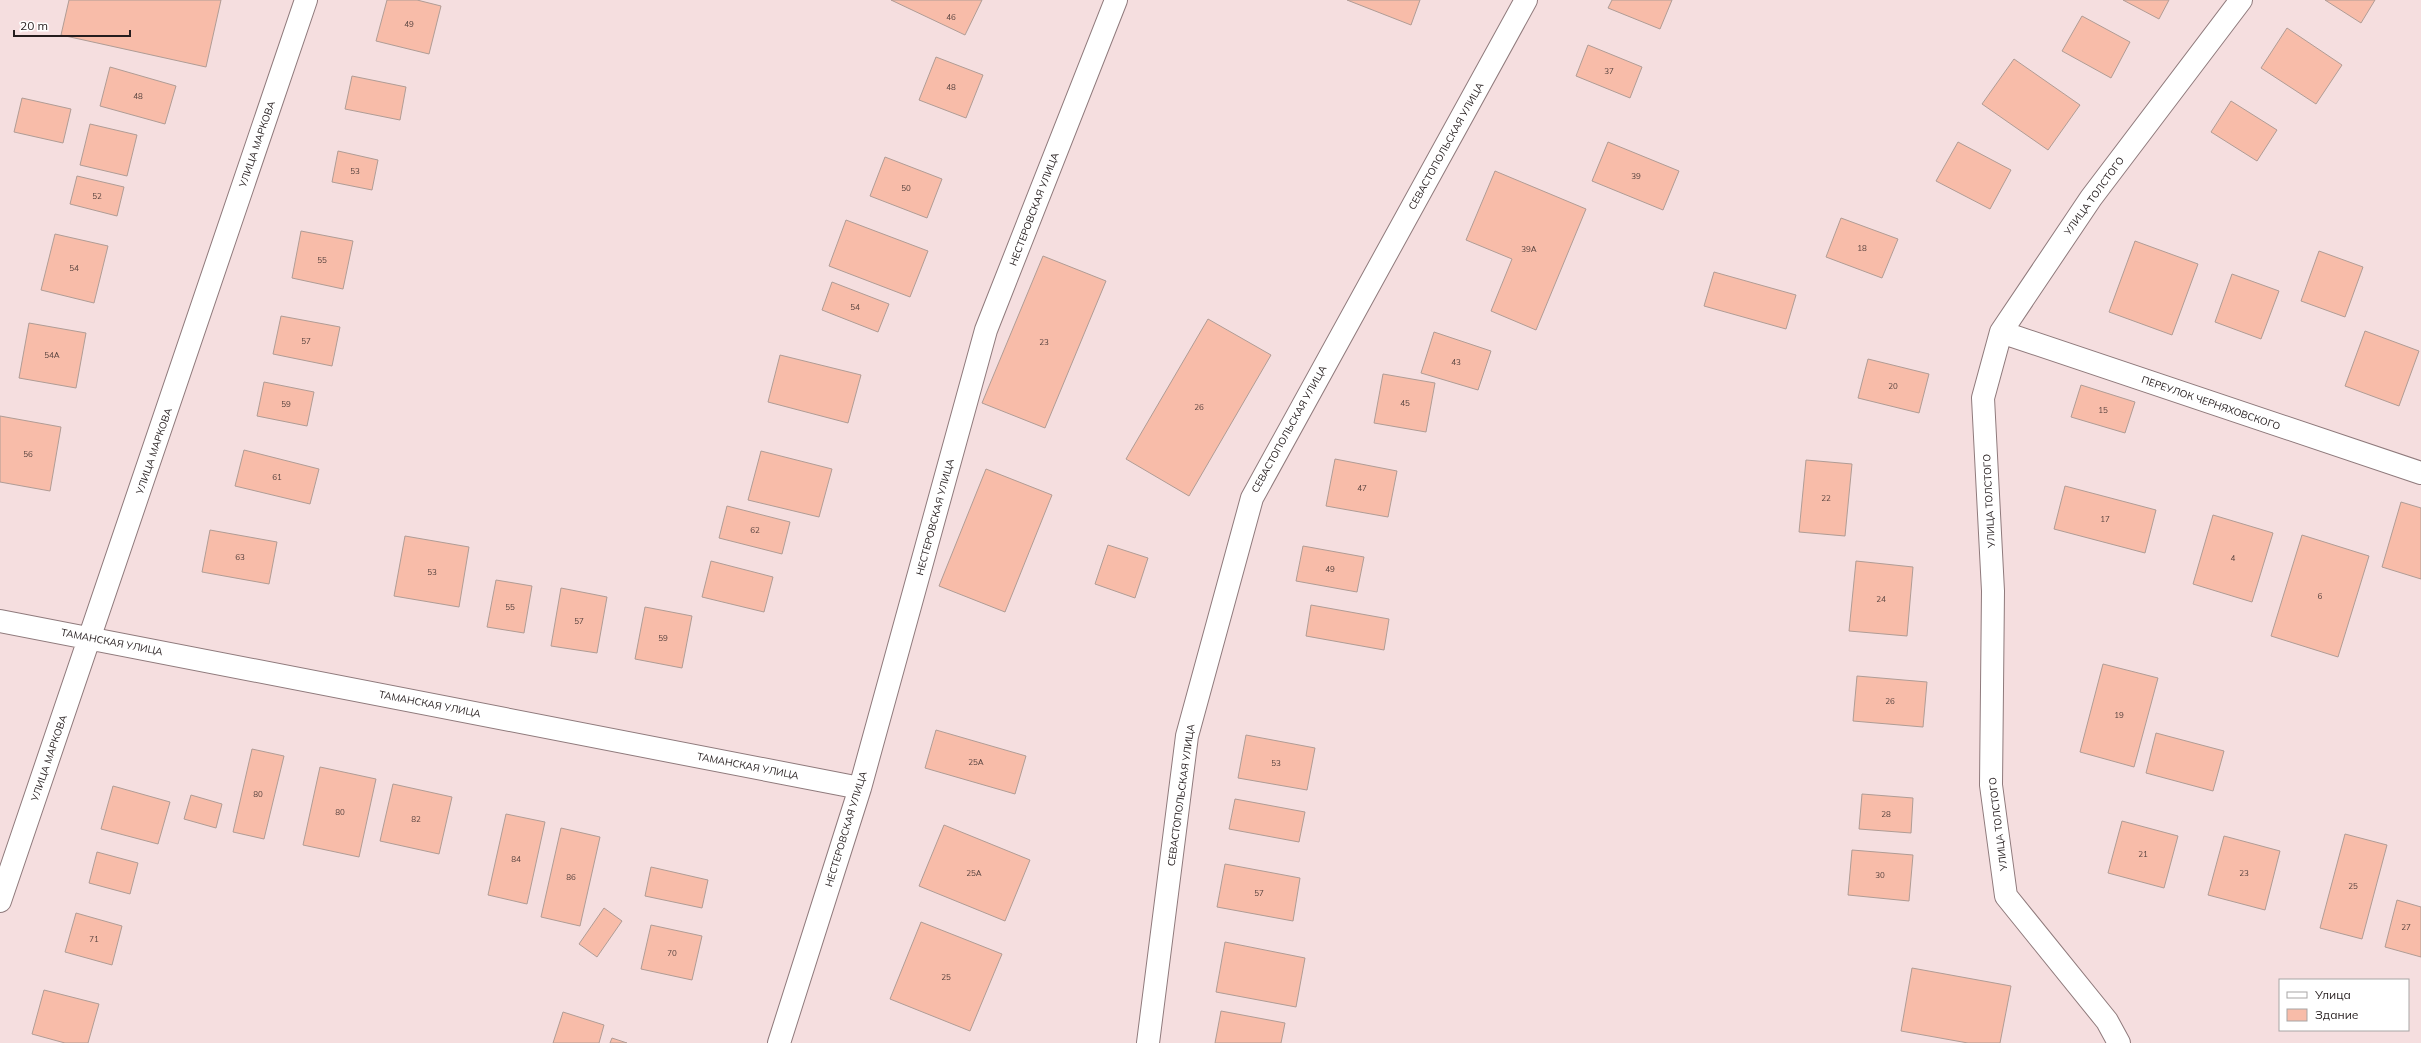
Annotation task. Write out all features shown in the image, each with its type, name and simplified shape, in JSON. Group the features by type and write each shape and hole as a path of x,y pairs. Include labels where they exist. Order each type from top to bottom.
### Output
{"street":[{"name":"УЛИЦА МАРКОВА","path":"0,901 91,638 306,0"},
{"name":"НЕСТЕРОВСКАЯ УЛИЦА","path":"779,1043 860,788 986,330 1116,0"},
{"name":"СЕВАСТОПОЛЬСКАЯ УЛИЦА","path":"1148,1043 1187,736 1252,498 1526,0"},
{"name":"УЛИЦА ТОЛСТОГО","path":"2119,1043 2107,1022 2006,896 1991,785 1994,591 1983,398 2000,332 2091,198 2241,0"},
{"name":"ПЕРЕУЛОК ЧЕРНЯХОВСКОГО","path":"2000,332 2421,473"},
{"name":"ТАМАНСКАЯ УЛИЦА","path":"0,620 860,788"}],"building":[{"path":"69,0 221,0 206,67 61,35"},
{"path":"387,0 417,0 441,6 429,54 376,41"},
{"path":"891,0 982,0 965,35"},
{"path":"1347,0 1420,0 1411,25"},
{"path":"1612,0 1672,0 1660,29 1608,8"},
{"path":"2123,0 2169,0 2159,19"},
{"path":"2325,0 2375,0 2361,23"},
{"path":"2082,16 2130,42 2111,78 2062,51"},
{"path":"2287,28 2342,65 2316,104 2261,68"},
{"path":"1588,45 1642,67 1630,98 1576,76"},
{"path":"936,57 983,75 966,118 919,100"},
{"path":"2014,59 2080,105 2048,150 1982,104"},
{"path":"110,67 176,86 165,124 100,106"},
{"path":"352,76 406,87 400,120 345,109"},
{"path":"22,98 71,109 63,143 14,132"},
{"path":"2231,101 2277,130 2257,161 2211,132"},
{"path":"90,124 137,135 127,176 80,165"},
{"path":"1608,142 1679,171 1663,210 1592,181"},
{"path":"1958,142 2011,170 1990,209 1936,181"},
{"path":"338,151 378,160 372,190 332,182"},
{"path":"885,157 942,179 927,218 870,196"},
{"path":"1495,171 1586,209 1536,330 1491,311 1512,259 1466,240"},
{"path":"77,176 124,187 117,216 70,204"},
{"path":"1841,218 1898,239 1882,278 1826,257"},
{"path":"846,220 928,251 910,297 829,266"},
{"path":"301,231 353,241 343,289 292,278"},
{"path":"55,234 108,246 94,303 41,290"},
{"path":"2135,241 2198,264 2172,335 2109,312"},
{"path":"2319,251 2363,267 2345,317 2301,301"},
{"path":"1043,256 1106,281 1045,428 982,403"},
{"path":"1714,272 1796,295 1786,329 1704,306"},
{"path":"2232,274 2279,291 2261,339 2215,322"},
{"path":"832,282 889,304 878,332 822,310"},
{"path":"281,316 340,327 332,366 273,354"},
{"path":"1208,319 1271,355 1189,496 1126,459"},
{"path":"29,323 86,333 76,388 19,378"},
{"path":"2365,331 2419,351 2399,406 2345,386"},
{"path":"1434,332 1491,351 1478,390 1421,373"},
{"path":"780,355 861,375 848,423 768,402"},
{"path":"1868,359 1929,374 1919,413 1858,398"},
{"path":"1383,374 1435,383 1426,432 1374,423"},
{"path":"264,382 314,392 307,426 257,416"},
{"path":"2081,385 2135,402 2125,433 2071,417"},
{"path":"0,416 61,427 50,491 0,482"},
{"path":"244,450 319,469 310,504 235,486"},
{"path":"761,451 832,469 819,517 748,500"},
{"path":"1335,459 1397,471 1388,517 1326,506"},
{"path":"1806,460 1852,464 1845,536 1799,532"},
{"path":"986,469 1052,495 1005,612 939,586"},
{"path":"2065,486 2156,510 2145,553 2054,529"},
{"path":"2401,502 2421,508 2421,579 2382,567"},
{"path":"727,506 790,522 782,554 719,538"},
{"path":"2213,515 2273,533 2252,602 2193,584"},
{"path":"210,530 277,542 269,584 202,572"},
{"path":"2302,535 2369,556 2338,657 2271,636"},
{"path":"405,536 469,547 459,607 394,596"},
{"path":"1108,545 1148,558 1135,598 1095,584"},
{"path":"1303,546 1364,557 1357,592 1296,581"},
{"path":"711,561 773,577 764,612 702,597"},
{"path":"1856,561 1913,567 1907,636 1849,631"},
{"path":"496,580 532,586 524,633 487,627"},
{"path":"561,588 607,597 597,653 551,646"},
{"path":"1311,605 1389,619 1384,650 1306,636"},
{"path":"645,607 692,616 682,668 635,659"},
{"path":"2103,664 2158,678 2134,767 2080,752"},
{"path":"1857,676 1927,682 1923,727 1853,721"},
{"path":"936,730 1026,756 1015,794 925,768"},
{"path":"2156,733 2224,751 2213,791 2146,773"},
{"path":"1246,735 1315,748 1307,790 1238,778"},
{"path":"252,749 284,756 264,839 233,832"},
{"path":"320,767 376,779 359,857 303,845"},
{"path":"393,784 452,797 439,854 380,841"},
{"path":"113,786 170,802 158,844 101,829"},
{"path":"1862,794 1913,798 1911,833 1859,829"},
{"path":"191,795 222,804 216,828 184,819"},
{"path":"1235,799 1305,812 1299,842 1229,829"},
{"path":"506,814 545,822 527,904 488,895"},
{"path":"2122,821 2178,836 2164,888 2108,873"},
{"path":"944,825 1030,860 1005,921 919,886"},
{"path":"561,828 600,837 580,926 541,917"},
{"path":"2345,834 2387,845 2362,939 2320,928"},
{"path":"2224,836 2280,851 2265,910 2208,895"},
{"path":"1852,850 1913,855 1909,901 1848,895"},
{"path":"97,852 138,863 130,894 89,883"},
{"path":"1225,864 1300,878 1293,921 1217,907"},
{"path":"651,867 708,880 702,908 645,896"},
{"path":"2397,900 2421,907 2421,957 2385,947"},
{"path":"604,908 622,921 597,957 579,944"},
{"path":"76,913 122,926 112,965 65,952"},
{"path":"921,922 1002,954 970,1031 890,999"},
{"path":"651,925 702,936 692,980 641,969"},
{"path":"1225,942 1305,958 1296,1007 1216,992"},
{"path":"1912,968 2011,986 2000,1043 1968,1043 1901,1031"},
{"path":"44,990 99,1004 88,1043 65,1043 32,1034"},
{"path":"1221,1011 1285,1023 1281,1043 1215,1043"},
{"path":"563,1012 604,1025 599,1043 553,1043"},
{"path":"612,1038 627,1043 610,1043"}]}
